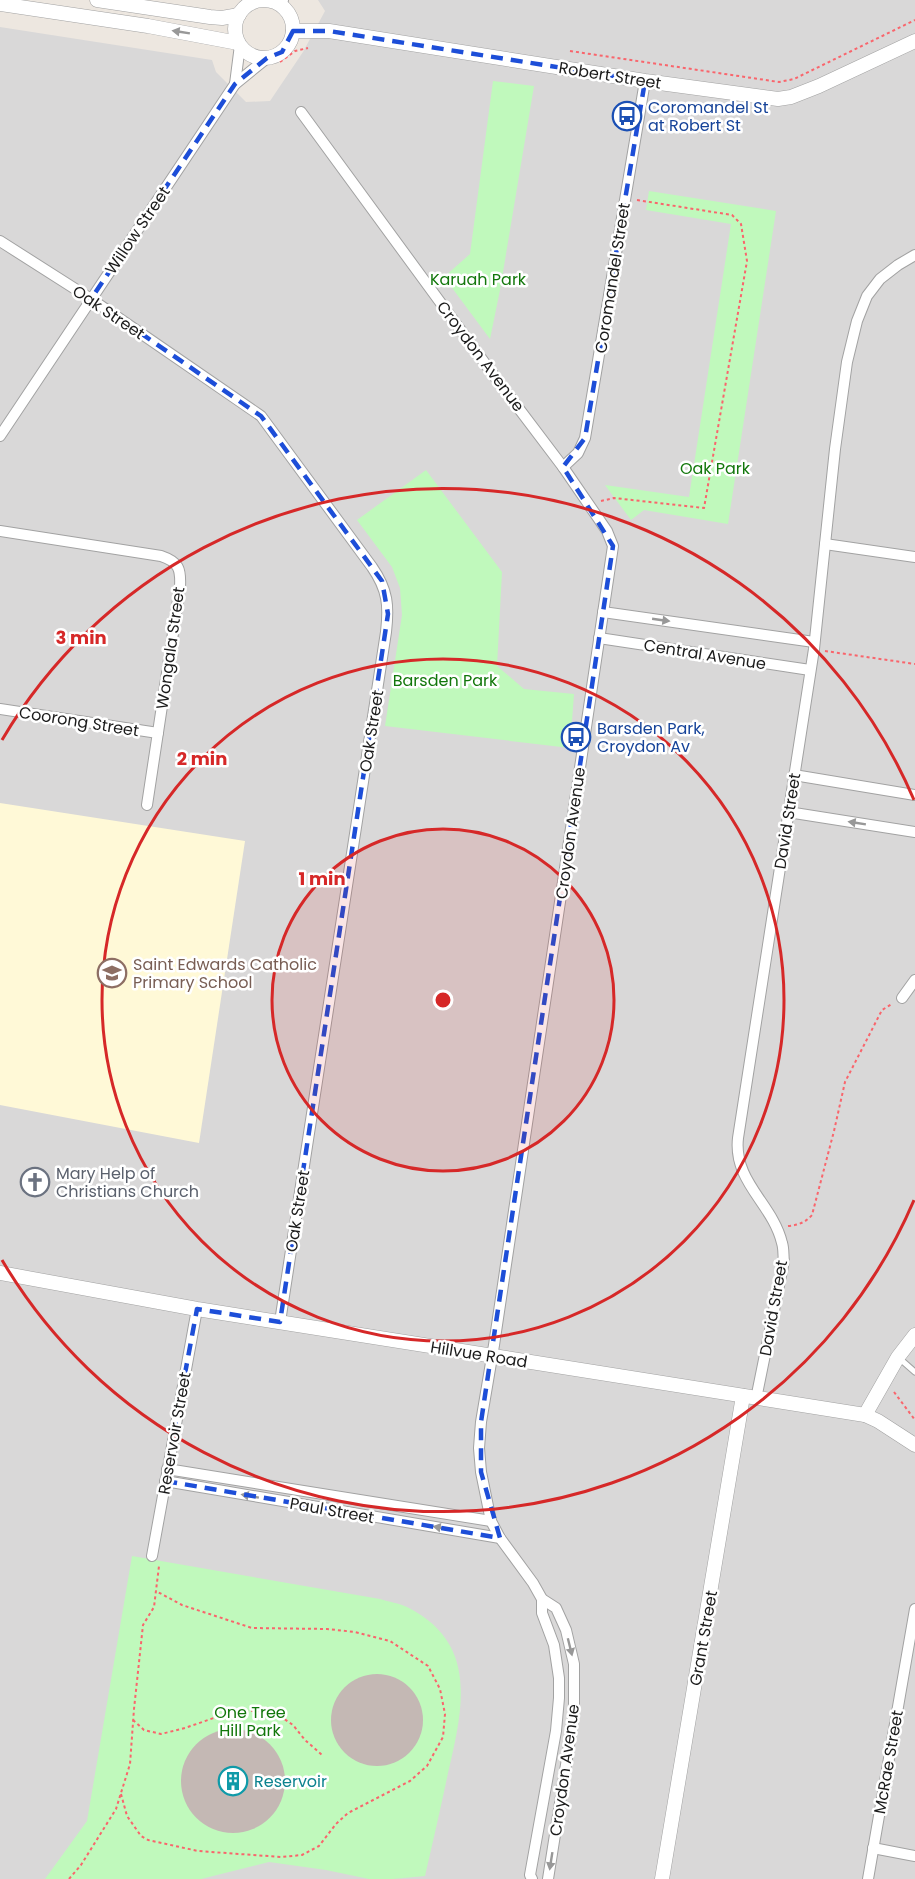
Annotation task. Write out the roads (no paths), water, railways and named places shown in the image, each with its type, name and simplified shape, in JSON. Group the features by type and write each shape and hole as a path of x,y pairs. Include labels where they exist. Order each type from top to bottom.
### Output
{"street":[{"path":"98,0 210,17 222,18 239,15"},
{"path":"0,4 158,28 239,44 252,55 272,61 292,39 290,16 282,2 262,0 245,8 236,24 239,44"},
{"name":"Robert Street","path":"293,31 329,32 645,81 778,99 791,97 819,86 915,41"},
{"name":"Willow Street","path":"235,84 239,44"},
{"name":"Willow Street","path":"0,436 235,84 272,61"},
{"name":"Coromandel Street","path":"563,467 578,453 585,438 645,81"},
{"name":"Croydon Avenue","path":"301,112 563,467 607,531 613,546 481,1422 479,1448 481,1472 491,1521 542,1599 556,1608 566,1630 574,1664 574,1714 548,1879"},
{"name":"Oak Street","path":"0,241 91,299 261,416 382,581 387,597 386,632 280,1322"},
{"name":"David Street","path":"750,1397 784,1261 782,1242 740,1167 737,1150 814,646 835,449 847,362 856,321 867,296 880,279 915,255"},
{"name":"Wongala Street","path":"0,531 160,556 171,560 178,566 180,587 147,805"},
{"path":"825,544 915,557"},
{"name":"Central Avenue","path":"603,612 814,646"},
{"name":"Central Avenue","path":"599,638 810,670"},
{"name":"Coorong Street","path":"0,709 158,734"},
{"path":"794,775 915,795"},
{"path":"788,812 915,832"},
{"path":"902,999 915,980"},
{"name":"Hillvue Road","path":"0,1273 197,1309 865,1415 913,1441"},
{"name":"Reservoir Street","path":"152,1557 197,1309"},
{"path":"865,1415 881,1384 915,1335"},
{"name":"Grant Street","path":"662,1879 750,1397"},
{"name":"Paul Street","path":"167,1469 491,1521"},
{"name":"Paul Street","path":"165,1481 500,1538"},
{"name":"Croydon Avenue","path":"532,1879 530,1875 556,1731 560,1678 554,1645 542,1613 542,1599"},
{"name":"McRae Street","path":"868,1879 915,1610"},
{"path":"873,1848 915,1856"}],"lane":[{"path":"898,1357 915,1372"}],"place":[{"name":"Coromandel St at Robert St","path":"627,116"},
{"name":"Barsden Park, Croydon Av","path":"576,737"},
{"name":"Saint Edwards Catholic Primary School","path":"112,973"},
{"name":"Mary Help of Christians Church","path":"35,1182"},
{"name":"Reservoir","path":"233,1781"}],"park label":[{"name":"Karuah Park","path":"478,279"},
{"name":"Oak Park","path":"715,468"},
{"name":"Barsden Park","path":"445,680"},
{"name":"One Tree Hill Park","path":"250,1721"}]}
